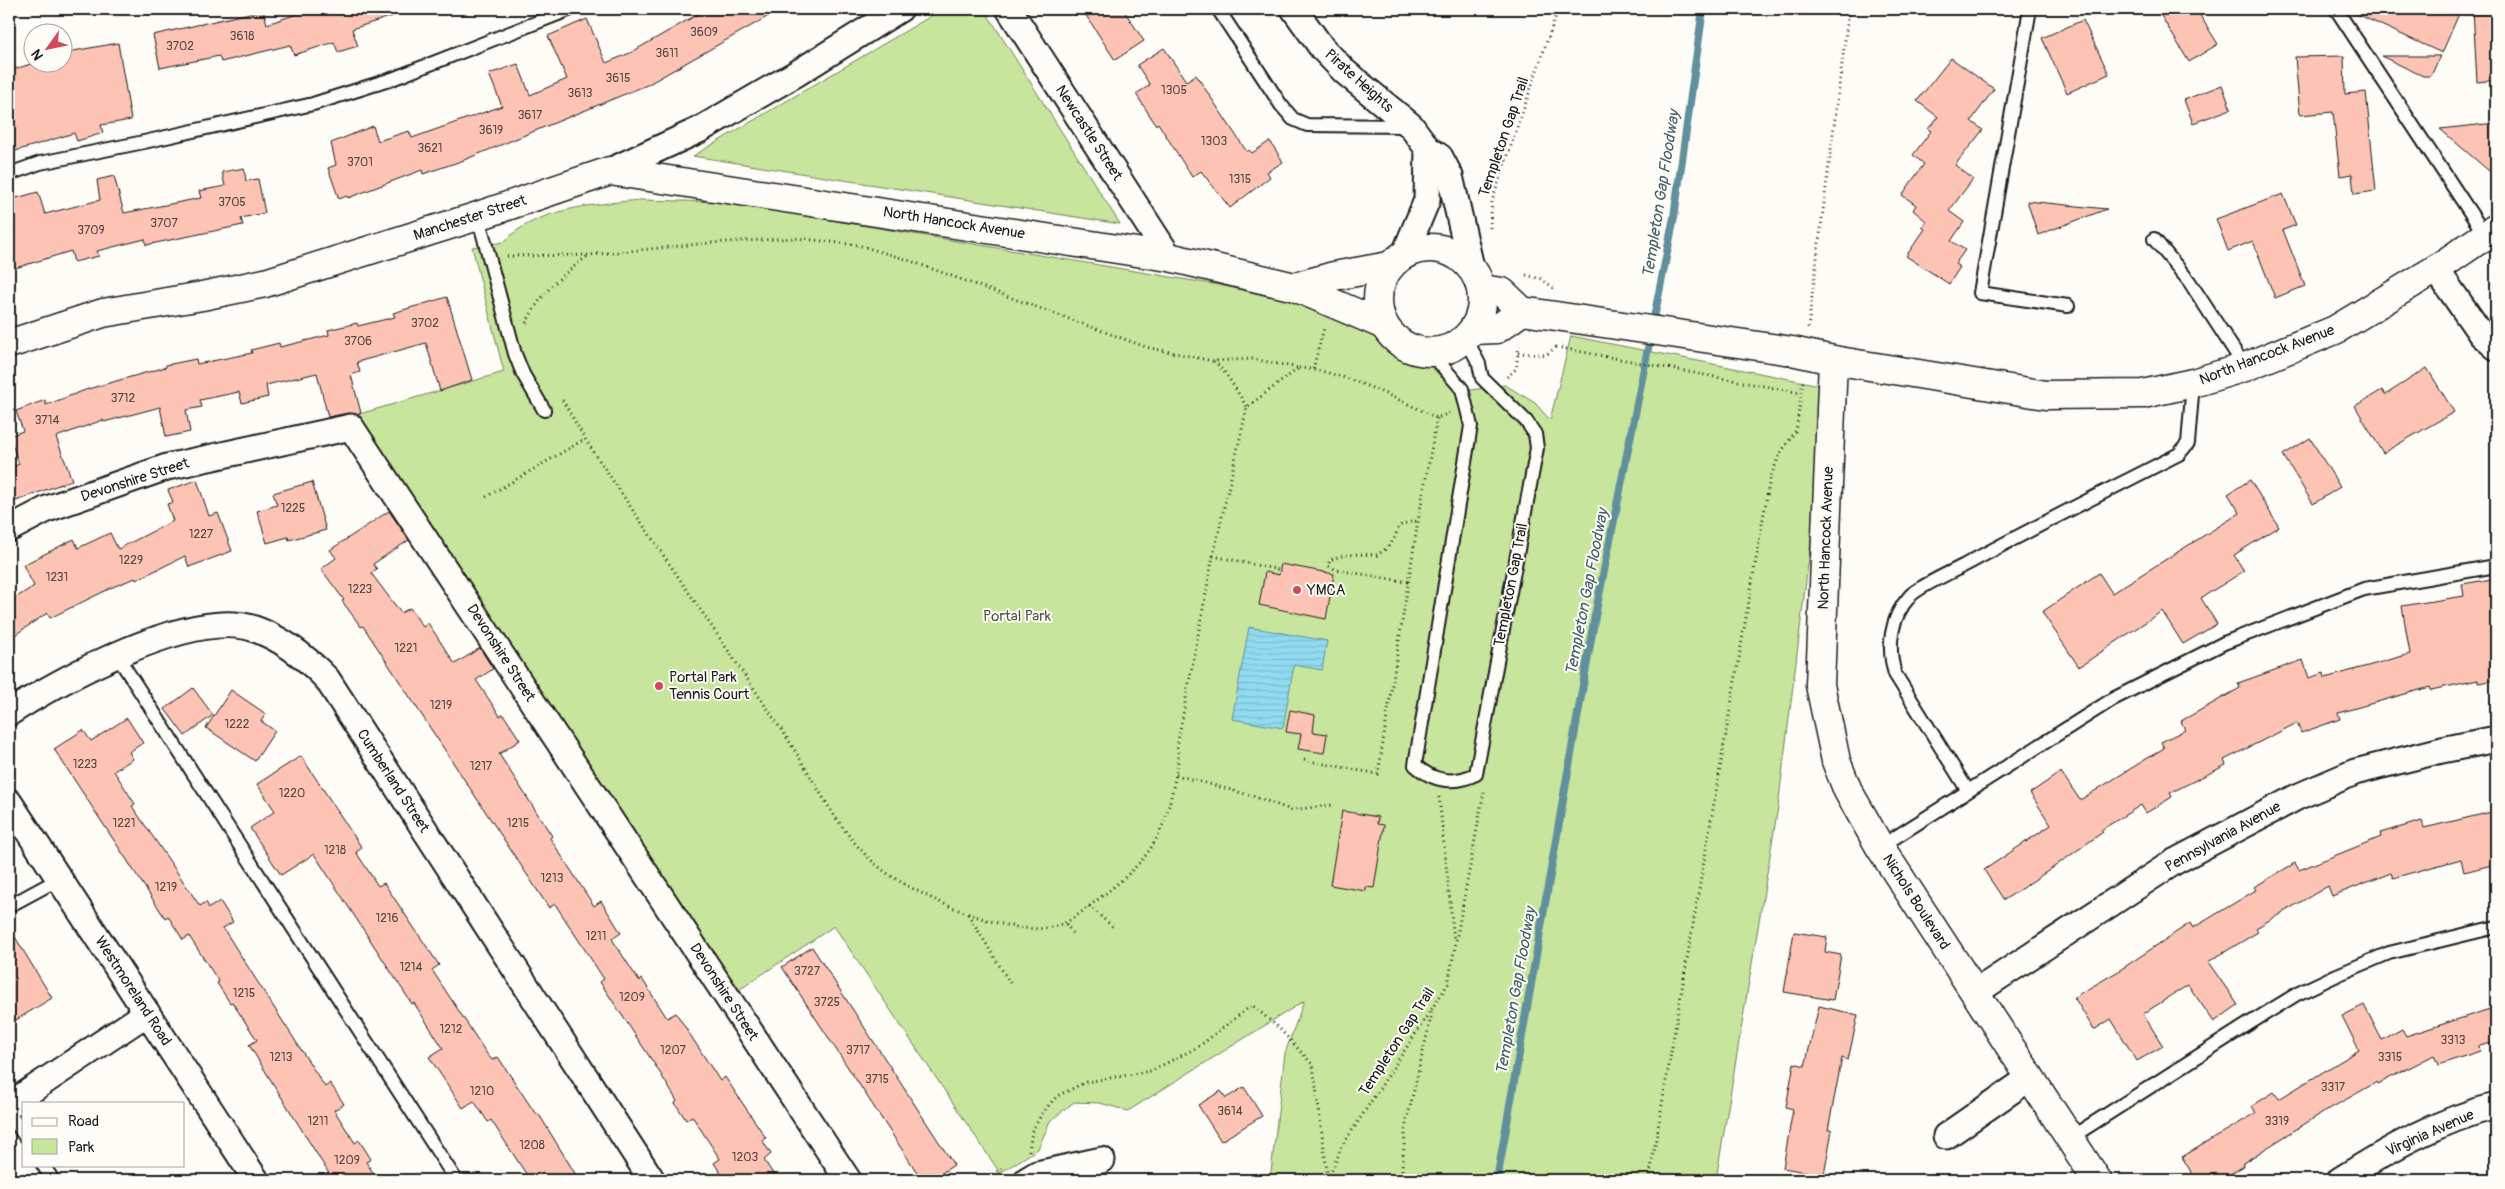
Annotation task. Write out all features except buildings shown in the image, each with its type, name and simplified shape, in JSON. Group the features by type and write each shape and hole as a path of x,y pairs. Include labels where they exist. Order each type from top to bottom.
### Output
{"street":[{"name":"Manchester Street","path":"9,344 103,313 265,283 478,216 610,171 700,130 799,72 900,9"},
{"name":"Newcastle Street","path":"1009,9 1169,257"},
{"name":"Pirate Heights","path":"1294,9 1322,48 1345,72 1410,126 1428,149 1440,157 1450,176 1476,278"},
{"path":"1397,259 1427,200 1428,149"},
{"name":"North Hancock Avenue","path":"610,171 1169,257 1295,286 1384,325"},
{"name":"North Hancock Avenue","path":"1295,286 1397,259 1419,248 1434,247 1448,250 1476,278 1502,292 1522,311 1800,342 1833,360 2046,395 2144,394 2193,383 2245,367 2335,330 2436,270 2491,232"},
{"name":"North Hancock Avenue","path":"1397,259 1381,279 1377,295 1378,310 1390,335 1409,348 1431,352 1444,351 1469,334 1496,329 1522,311"},
{"path":"2436,270 2481,334 2496,347"},
{"path":"1469,334 1480,317 1482,303 1476,278"},
{"name":"North Hancock Avenue","path":"1825,714 1820,684 1820,658 1833,360"},
{"name":"Devonshire Street","path":"9,529 47,509 167,467 352,427 848,1180"},
{"name":"Cumberland Street","path":"9,713 116,654 164,636 217,625 250,628 280,640 306,656 327,678 652,1180"},
{"name":"Nichols Boulevard","path":"1825,714 1836,761 1848,791 1880,847 2097,1180"},
{"name":"Pennsylvania Avenue","path":"1976,992 2174,862 2297,797 2355,772 2442,750 2496,739"},
{"name":"Westmoreland Road","path":"9,802 256,1180"},
{"path":"9,1105 147,1013"},
{"path":"1946,1136 2031,1077"},
{"name":"Virginia Avenue","path":"2340,1180 2382,1154 2428,1130 2478,1110 2496,1106"},
{"path":"1027,1180 1037,1174 1102,1160"}],"lane":[{"path":"9,174 40,163 197,131 313,104 392,79 570,9"},
{"path":"1218,9 1281,105 1293,119 1307,125 1410,126"},
{"path":"2030,9 1980,293 2068,306"},
{"path":"2336,9 2491,232"},
{"path":"478,216 515,354 523,374 544,410"},
{"path":"2154,239 2189,281 2245,367"},
{"path":"1431,352 1462,389 1471,426 1415,765 1429,777 1464,780 1476,774 1537,448 1535,434 1526,421 1482,378 1469,334"},
{"path":"1968,791 1895,674 1890,657 1891,637 1897,618 1911,595 2032,528 2179,454 2188,443 2193,383"},
{"path":"1880,847 2113,699 2224,643 2364,589 2496,566"},
{"path":"116,654 456,1180"},
{"path":"9,906 59,879"},
{"path":"2070,1138 2297,994 2389,953 2496,927"},
{"path":"9,1113 22,1132"},
{"path":"44,1166 53,1180"}],"path":[{"name":"Templeton Gap Trail","path":"1489,236 1492,201 1558,9"},
{"path":"1800,342 1849,9"},
{"path":"489,256 589,254 709,243 795,238 858,244 905,259 1146,347 1213,361 1253,359 1313,369 1386,393 1437,418 1454,411"},
{"path":"521,320 523,329 537,302 552,282 589,254"},
{"path":"508,256 509,265"},
{"path":"1520,273 1542,279 1554,287 1558,293"},
{"path":"1504,380 1516,369 1526,275"},
{"path":"1313,369 1326,321"},
{"path":"1556,347 1802,391 1796,430 1780,454 1770,478 1649,1180"},
{"path":"1213,361 1226,374 1247,407"},
{"path":"556,391 573,416 585,439 787,739 854,843 885,871 916,890 968,914 1010,926 1045,928 1066,924 1089,906 1139,864 1158,839 1167,819 1180,760 1178,746 1213,556 1247,407 1299,368"},
{"path":"1304,760 1378,774 1418,521 1437,418"},
{"path":"486,497 585,439"},
{"path":"1408,582 1337,570 1328,566 1330,560 1341,555 1355,553 1377,555 1391,544 1396,528 1406,522 1418,521"},
{"path":"1213,556 1280,570"},
{"path":"1176,774 1253,796 1291,810 1332,804"},
{"path":"1437,779 1455,946"},
{"name":"Templeton Gap Trail","path":"1328,1180 1342,1146 1448,984 1486,781"},
{"path":"1089,906 1113,927"},
{"path":"968,914 1010,983"},
{"path":"1066,924 1074,936"},
{"path":"1022,1156 1029,1151 1032,1131 1043,1112 1057,1096 1086,1082 1151,1071 1198,1047 1252,1005 1279,1028 1313,1065 1328,1180"},
{"path":"1402,1180 1406,1124 1433,1006"},
{"path":"984,1180 1007,1166"}],"green space":[{"path":"943,9 984,9 1120,224 693,156"},
{"name":"Portal Park","path":"640,200 723,202 1248,290 1307,305 1361,324 1391,352 1411,362 1431,367 1457,392 1505,385 1535,403 1550,420 1571,336 1830,387 1778,807 1716,1180 1270,1180 1285,1053 1304,1001 1128,1111 1100,1103 1074,1102 1050,1121 1038,1149 1000,1173 834,926 736,992 356,415 504,372 472,247 504,242 532,222 549,215 586,206"}],"water":[{"path":"1249,627 1327,641 1322,670 1294,665 1283,728 1232,719"}],"waterway":[{"name":"Templeton Gap Floodway","path":"1497,1180 1595,616 1674,217 1703,9"}],"place":[{"name":"YMCA","path":"1297,590"},
{"name":"Portal Park Tennis Court","path":"659,686"}]}
